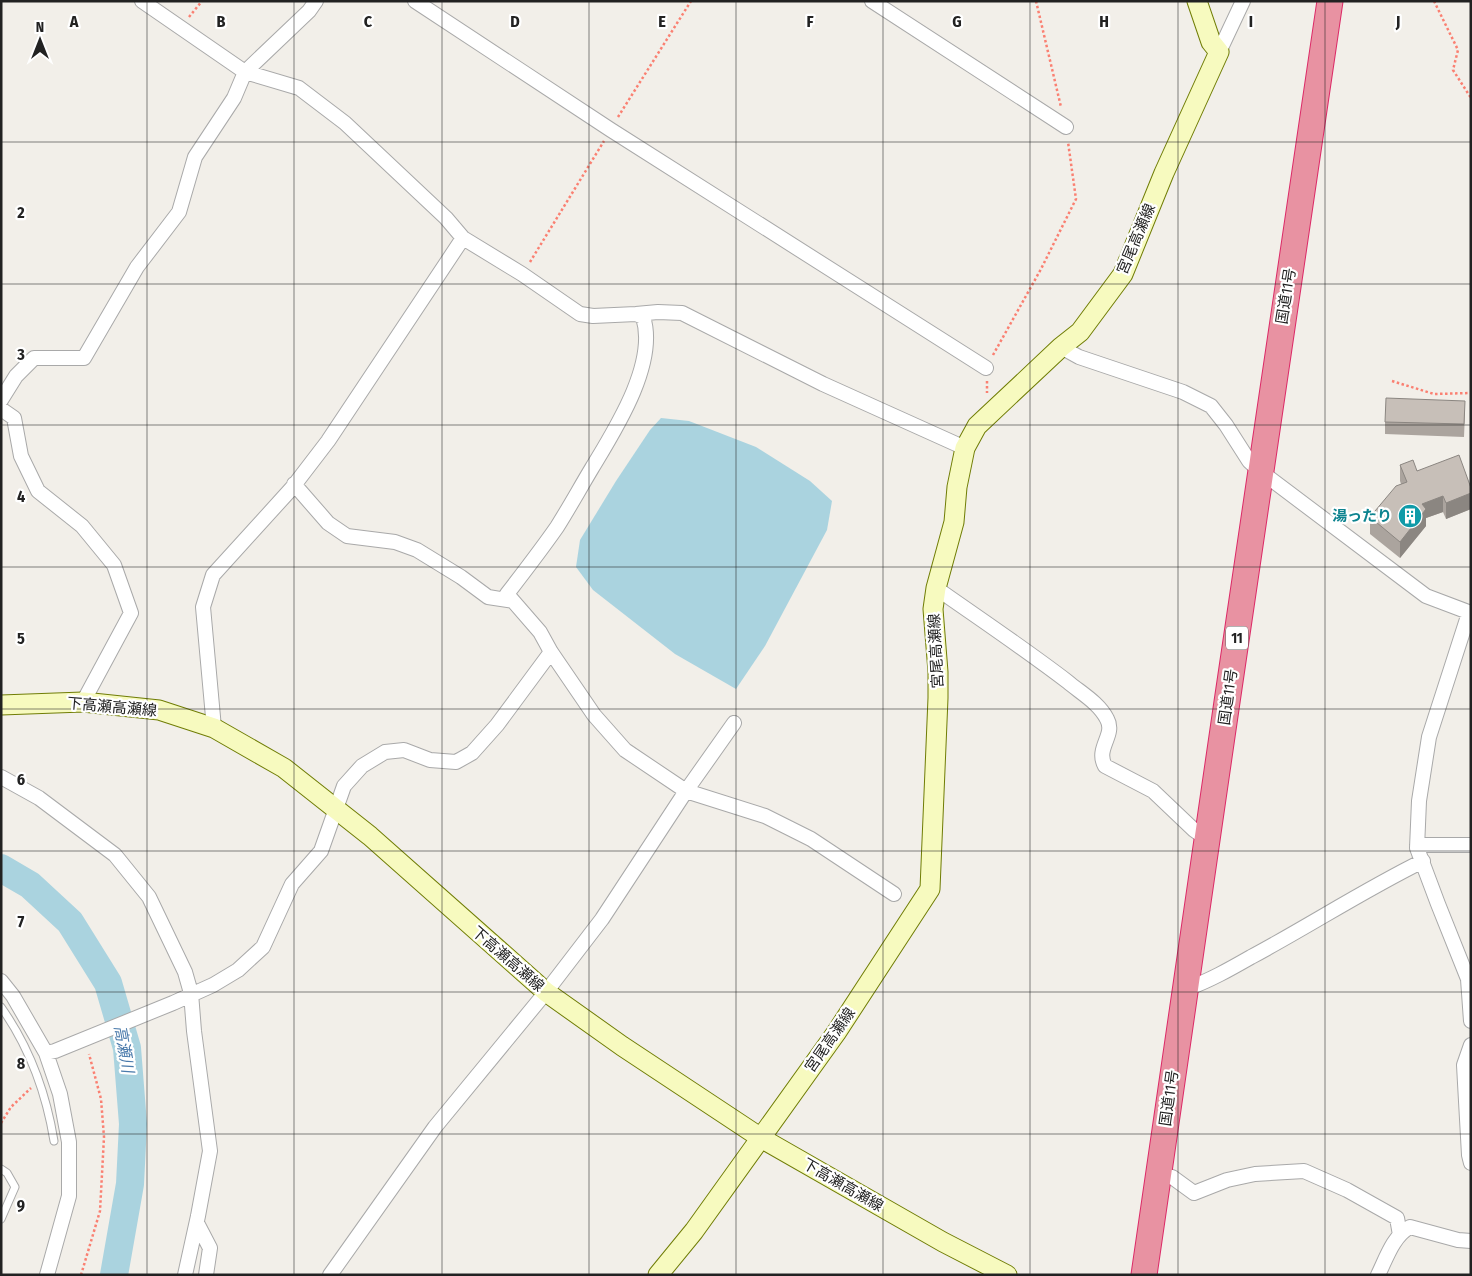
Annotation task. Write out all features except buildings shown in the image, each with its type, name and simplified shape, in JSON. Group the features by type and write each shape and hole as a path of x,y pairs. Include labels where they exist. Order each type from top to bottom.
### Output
{"highway":[{"name":"国道11号","path":"1144,1275 1330,1"}],"main road":[{"path":"1197,1 1211,42 1219,52"},
{"name":"宮尾高瀬線","path":"658,1275 694,1231 836,1033 930,889 938,698 933,609 936,588 954,522 957,487 965,448 978,426 1061,347 1080,332 1123,274 1164,173 1219,52"},
{"name":"下高瀬高瀬線","path":"1,705 83,702 159,710 214,728 284,768 370,836 546,992 622,1046 761,1138 943,1242 1006,1275"}],"street":[{"path":"142,1 245,72 299,88 345,123 446,218 463,238 522,274 580,314 592,316 658,312 682,313 823,384 965,448"},
{"path":"1,400 16,376 34,358 84,358 137,267 179,212 195,158 234,98 245,72 309,11 316,1"},
{"path":"415,1 619,135 986,368"},
{"path":"872,1 1066,127"},
{"path":"1219,52 1244,1"},
{"path":"214,728 203,607 213,575 294,484 328,441 463,238"},
{"path":"636,314 643,318 647,329 645,349 634,392 622,418 556,527 507,594 540,632 551,652 594,715 625,750 686,791 765,816 811,839 894,894"},
{"path":"1061,347 1079,357 1183,392 1211,406 1226,425 1249,462 1260,471 1426,596 1470,613 1429,737 1419,801 1417,845 1468,979 1471,1021"},
{"path":"1,409 14,418 21,456 38,491 82,526 114,565 131,613 83,702"},
{"path":"294,484 328,523 347,536 395,542 424,555 461,576 488,597 513,601"},
{"path":"936,588 1038,660 1094,703 1107,719 1110,730 1102,750 1102,761 1105,766 1152,791 1194,830 1207,839"},
{"path":"51,1052 173,1003 213,985 238,970 263,948 292,884 321,850 344,786 362,766 385,752 404,750 430,760 456,762 472,753 497,725 551,652"},
{"path":"330,1275 436,1127 546,992 602,919 686,791 734,723"},
{"path":"1,777 39,798 115,856 148,897 185,972 191,994 210,1151 185,1275"},
{"path":"1417,845 1471,845"},
{"path":"1186,989 1201,984 1278,943 1423,861"},
{"path":"1,981 51,1052 69,1142 69,1196 47,1275"},
{"path":"1471,1045 1464,1065 1468,1155 1471,1163"},
{"path":"1158,1174 1172,1176 1194,1192 1227,1180 1255,1174 1304,1171 1347,1190 1396,1218 1400,1236"},
{"path":"197,1223 210,1248 206,1275"},
{"path":"1378,1275 1392,1246 1403,1231 1410,1228 1458,1240 1471,1241"}],"lane":[{"path":"1,1007 25,1047 40,1081 54,1141"},
{"path":"1,1169 7,1173 15,1187 1,1219"}],"path":[{"path":"180,28 202,1"},
{"path":"990,414 987,398 986,368 1042,269 1076,199 1066,127 1036,1"},
{"path":"1434,1 1458,50 1453,70 1471,98"},
{"path":"1392,381 1434,394 1471,393"},
{"path":"81,1275 100,1211 104,1137 101,1099 87,1048"},
{"path":"1,1122 11,1107 40,1081"}],"water":[{"path":"661,418 689,421 756,447 810,481 832,501 827,530 765,646 736,689 675,654 593,590 576,567 580,540 616,481 650,430"}],"waterway":[{"name":"高瀬川","path":"1,868 30,885 70,922 108,983 127,1048 133,1124 130,1184 114,1275"}],"place":[{"name":"湯ったり","path":"1410,516"}]}
